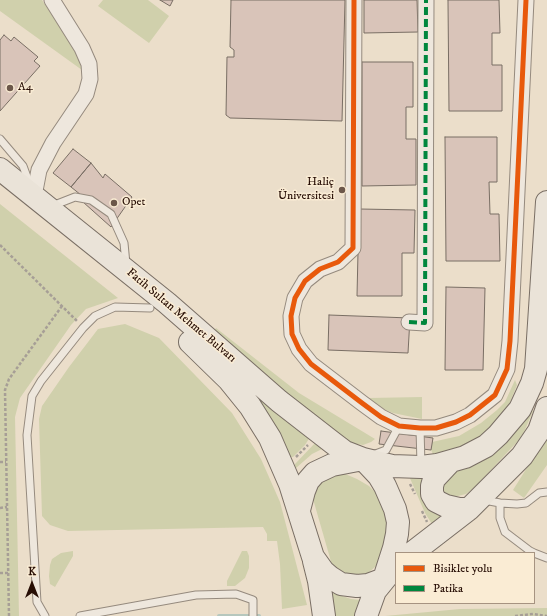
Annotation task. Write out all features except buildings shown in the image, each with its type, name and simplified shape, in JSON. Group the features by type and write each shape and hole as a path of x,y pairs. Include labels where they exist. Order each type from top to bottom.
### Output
{"main road":[{"name":"Fatih Sultan Mehmet Bulvarı","path":"0,170 167,303 279,401 345,452 363,459 392,466 422,467 449,463"},
{"name":"Fatih Sultan Mehmet Bulvarı","path":"0,189 150,308 208,359 229,380 250,406 270,438 283,466 299,510"},
{"path":"483,504 459,509 446,506 436,501 432,494 432,486 434,479 449,463 486,446 498,435 520,409 532,383 536,369 539,342 547,202"},
{"path":"413,552 483,504 522,456 539,431 547,408"},
{"path":"324,616 319,581 299,510 304,491 308,482 315,473 332,465 363,459 379,476 385,486 395,509 397,534 390,573 375,591 366,616"},
{"path":"313,558 330,577 341,584 357,586 368,585 390,573"}],"street":[{"path":"41,202 39,170 53,143 86,94 90,79 89,64 82,48 52,0"},
{"path":"354,0 353,248 338,262 320,269 305,281 295,298 291,316 292,334 299,349 311,364 381,416 399,426 420,428 436,428 456,422 470,415 495,395 507,369 510,340 526,0"},
{"path":"409,322 425,323 426,0"}],"lane":[{"path":"0,139 23,166 41,202 75,197 91,200 111,214 124,243 126,270"},
{"path":"45,616 37,602 27,435 32,396 41,381 83,328 95,316 115,307 150,308"},
{"path":"363,459 386,450 399,426"},
{"path":"420,428 422,467"},
{"path":"483,504 526,503 539,493 547,492"},
{"path":"483,504 500,518 505,532 532,552"},
{"path":"535,553 547,558"},
{"path":"80,616 196,595 236,594 253,600 253,616"}],"path":[{"path":"0,245 83,328"},
{"path":"8,616 5,390 9,379 62,306"},
{"path":"1,432 6,432"},
{"path":"296,458 311,443"},
{"path":"0,462 6,462"},
{"path":"0,508 7,506"},
{"path":"0,573 8,573"},
{"path":"515,616 533,614 547,616"}],"green space":[{"path":"0,0 42,0 76,51 82,70 0,11"},
{"path":"103,0 148,0 169,16 149,43 98,6"},
{"path":"0,204 118,298 86,309 71,325 20,398 15,417 19,616 0,616"},
{"path":"125,324 159,338 232,413 261,459 280,502 307,605 282,609 280,564 277,541 267,541 267,534 263,527 68,531 50,525 42,516 39,419 42,406 98,329"},
{"path":"216,328 299,393 375,439 363,445 350,443 212,335"},
{"path":"515,380 517,385 508,407 494,425 480,437 440,457 433,454 431,450 432,442 459,436 481,423 497,410 505,402"},
{"path":"249,389 310,437 305,445 293,457 290,457"},
{"path":"422,397 422,419 393,413 378,407 369,398"},
{"path":"530,409 533,411 524,432 518,441 475,487 466,494 450,497 445,495 442,491 443,481"},
{"path":"547,436 547,465 524,498 513,490"},
{"path":"316,442 324,448 312,454 296,468 295,464"},
{"path":"343,473 369,486 379,496 387,515 388,534 384,554 375,567 368,573 360,576 350,576 332,565 311,492 321,475"},
{"path":"409,476 423,477 445,513 432,524 425,513"},
{"path":"73,551 73,556 55,587 50,584 49,576 52,559 61,553"},
{"path":"242,551 247,551 249,556 249,568 245,578 235,586 227,586 227,581"},
{"path":"330,592 351,599 361,600 357,616 333,616"},
{"path":"547,608 547,616 385,616 460,609"}],"waterway":[{"path":"219,616 259,616"}],"marked path":[{"path":"409,322 425,323 426,0"}],"cycle path":[{"path":"354,0 353,248 338,262 320,269 305,281 295,298 291,316 292,334 299,349 311,364 381,417 399,426 420,428 436,428 456,422 470,415 495,395 507,369 510,341 526,0"}],"place":[{"name":"A4","path":"10,88"},
{"name":"Haliç Üniversitesi","path":"342,190"},
{"name":"Opet","path":"114,203"}]}
